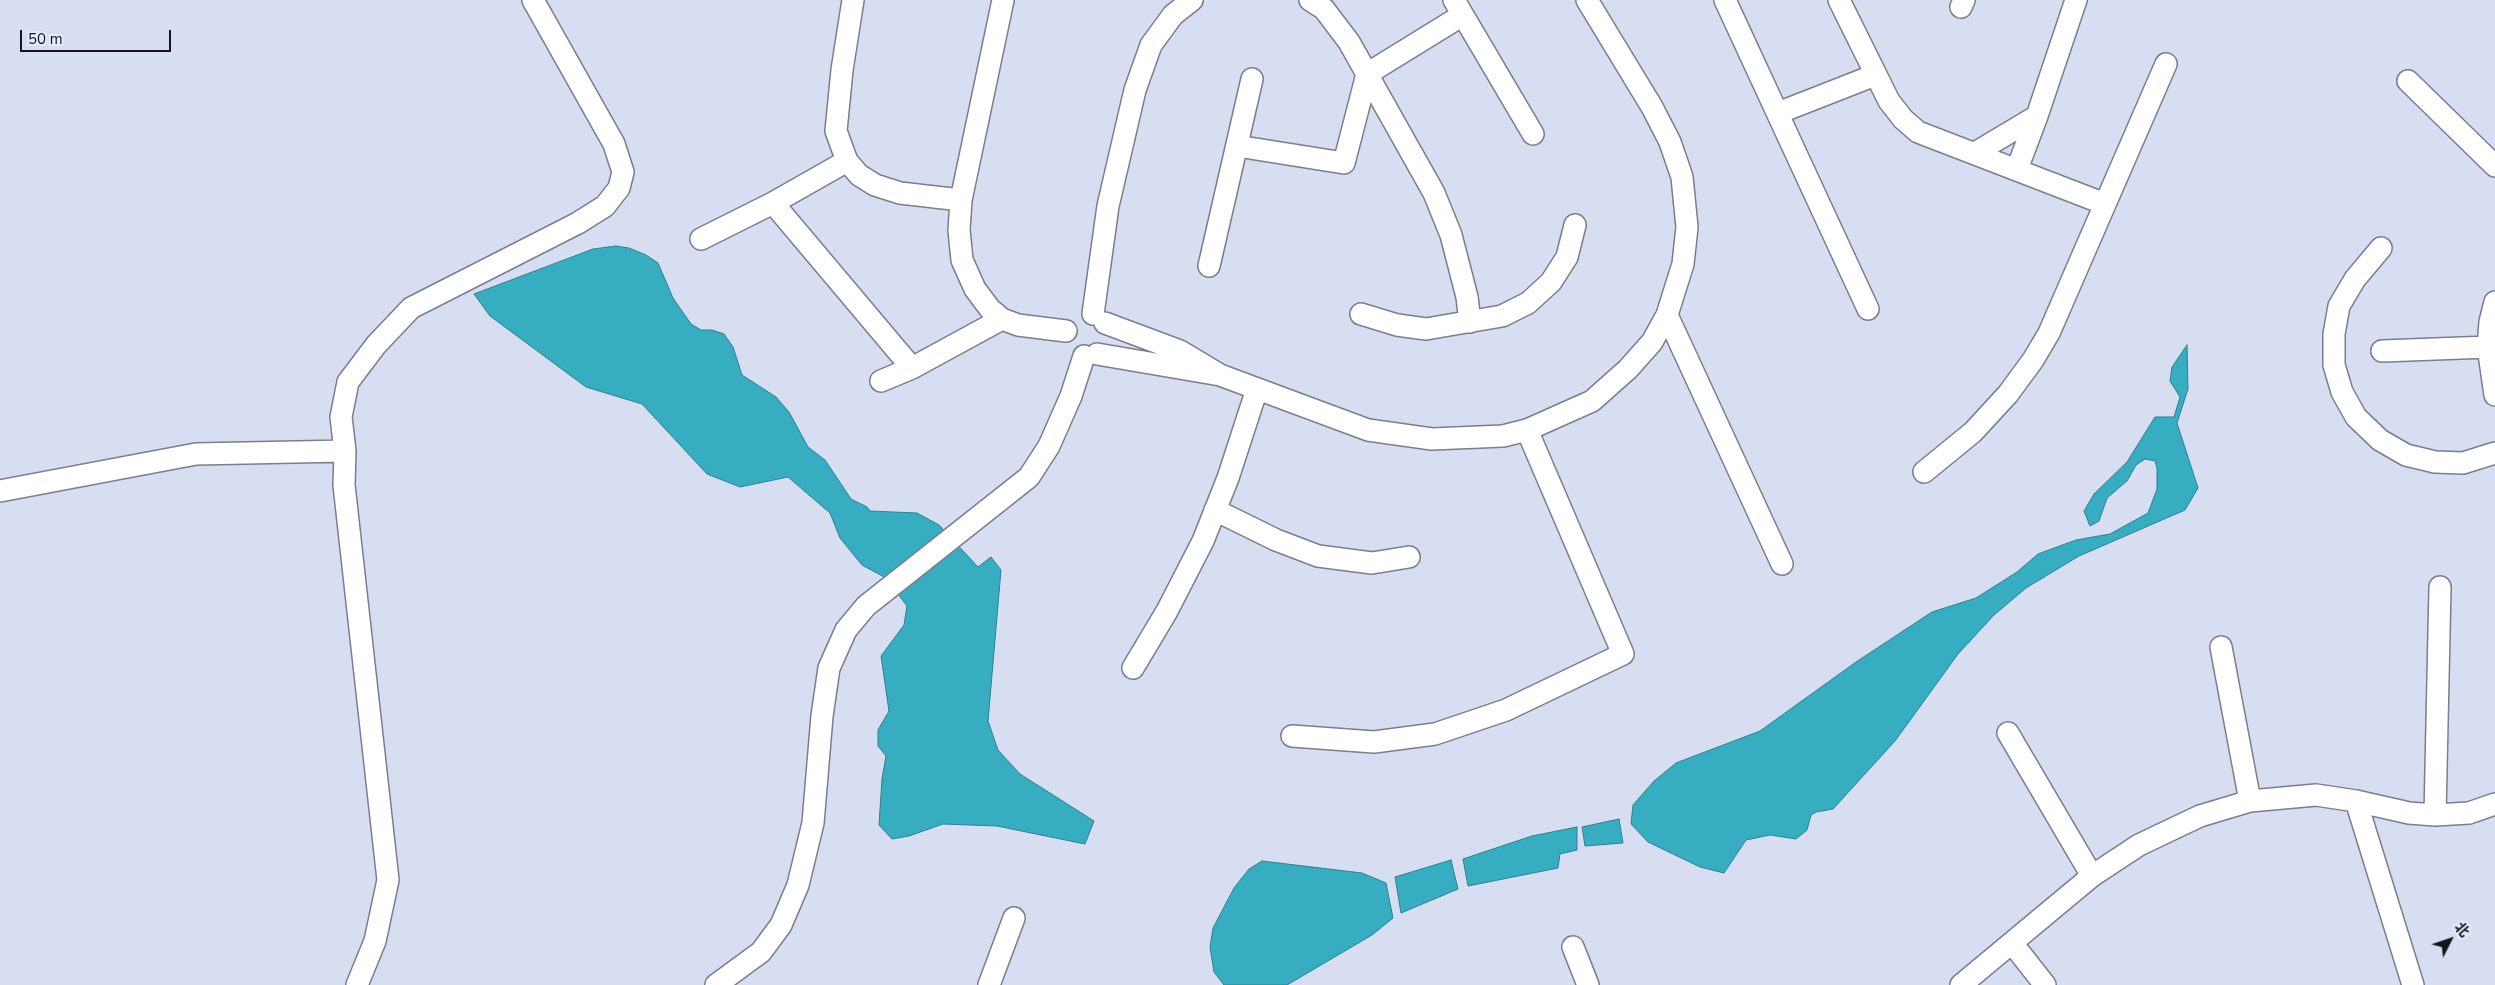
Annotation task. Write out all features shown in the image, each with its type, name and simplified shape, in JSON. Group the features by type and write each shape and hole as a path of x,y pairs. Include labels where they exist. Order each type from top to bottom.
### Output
{"street":[{"path":"357,985 375,941 388,880 345,495 345,451 342,417 348,382 376,345 411,308 578,223 605,206 619,188 623,172 614,144 533,0"},
{"path":"853,0 836,131 847,161 860,175 875,185 900,193 961,200"},
{"path":"1003,0 961,200 959,230 962,260 975,289 990,309 1002,319 1018,325 1066,331"},
{"path":"716,985 761,952 781,925 798,885 813,823 829,668 846,630 866,606 1029,477 1048,446 1091,355 1107,344 1108,329 1100,318 1108,206 1135,90 1150,45 1173,15 1192,0"},
{"path":"1310,0 1324,9 1349,42 1434,193 1451,235 1467,297 1470,322"},
{"path":"1220,375 1078,354 1068,345 1066,331 1072,318 1086,313 1180,351 1220,375 1368,430 1432,439 1503,436 1527,430 1592,401 1640,356 1652,342 1667,314 1683,264 1687,227 1682,177 1670,142 1652,106 1587,0"},
{"path":"1725,0 1868,309"},
{"path":"1840,0 1874,75 1889,102 1903,119 1918,132 2017,168 2105,204"},
{"path":"2017,168 2037,116 2076,0"},
{"path":"1237,146 1344,164 1367,74 1458,8 1533,134"},
{"path":"1924,472 1973,432 2008,394 2033,360 2049,333 2166,64"},
{"path":"1778,113 1874,75"},
{"path":"1209,266 1252,79"},
{"path":"2408,81 2495,166"},
{"path":"1975,153 2037,116"},
{"path":"701,239 773,203 847,161"},
{"path":"773,203 912,368"},
{"path":"1361,314 1397,326 1426,329 1502,316 1528,303 1551,282 1567,257 1575,225"},
{"path":"2381,248 2355,278 2339,306 2334,334 2334,365 2342,392 2356,417 2380,440 2406,455 2428,460 2463,462 2495,453"},
{"path":"2495,302 2488,347 2495,395"},
{"path":"1667,314 1782,564"},
{"path":"881,382 912,368 1002,319"},
{"path":"2382,351 2488,347"},
{"path":"1133,668 1167,611 1203,541 1257,389"},
{"path":"1292,736 1374,742 1435,734 1506,710 1623,654 1527,430"},
{"path":"0,491 196,454 345,451"},
{"path":"1215,510 1276,540 1318,556 1372,563 1409,556"},
{"path":"2435,815 2440,587"},
{"path":"2221,647 2250,801"},
{"path":"2008,733 2092,876"},
{"path":"1961,985 2092,876 2139,845 2200,816 2250,801 2316,795 2356,801 2409,814 2435,815 2469,812 2495,804"},
{"path":"2356,801 2413,985"},
{"path":"989,985 1014,918"},
{"path":"2012,943 2045,985"},
{"path":"1572,947 1588,985"}],"water":[{"path":"616,246 629,248 646,255 658,263 673,298 691,324 701,330 712,330 724,334 733,347 742,375 776,397 789,412 808,447 825,460 851,499 867,507 870,511 917,513 939,525 978,567 991,557 1001,570 988,721 998,750 1020,774 1094,821 1085,844 997,826 943,824 909,836 892,839 879,825 882,779 886,756 878,746 878,730 889,711 881,656 904,625 907,606 886,578 862,565 840,538 830,513 788,477 740,487 707,474 642,404 586,387 490,316 474,294 593,249"},
{"path":"2187,345 2188,389 2177,423 2198,488 2185,510 2079,556 2026,588 1994,615 1958,654 1895,741 1833,809 1816,812 1811,815 1807,830 1796,839 1770,835 1746,840 1724,873 1700,867 1648,842 1631,824 1633,805 1654,781 1676,763 1760,731 1856,662 1932,612 1976,598 2017,572 2038,554 2076,540 2110,534 2148,513 2157,489 2157,468 2155,461 2145,459 2136,465 2127,481 2107,498 2099,521 2090,526 2084,511 2094,494 2127,462 2155,417 2174,417 2180,397 2170,381 2172,367"},
{"path":"1619,819 1623,843 1585,846 1582,827"},
{"path":"1577,827 1577,850 1560,854 1558,868 1468,886 1463,859 1532,836"},
{"path":"1451,860 1458,889 1401,913 1395,877"},
{"path":"1262,861 1362,873 1386,883 1393,918 1372,935 1287,985 1224,985 1214,972 1210,947 1213,928 1234,888 1249,869"}]}
